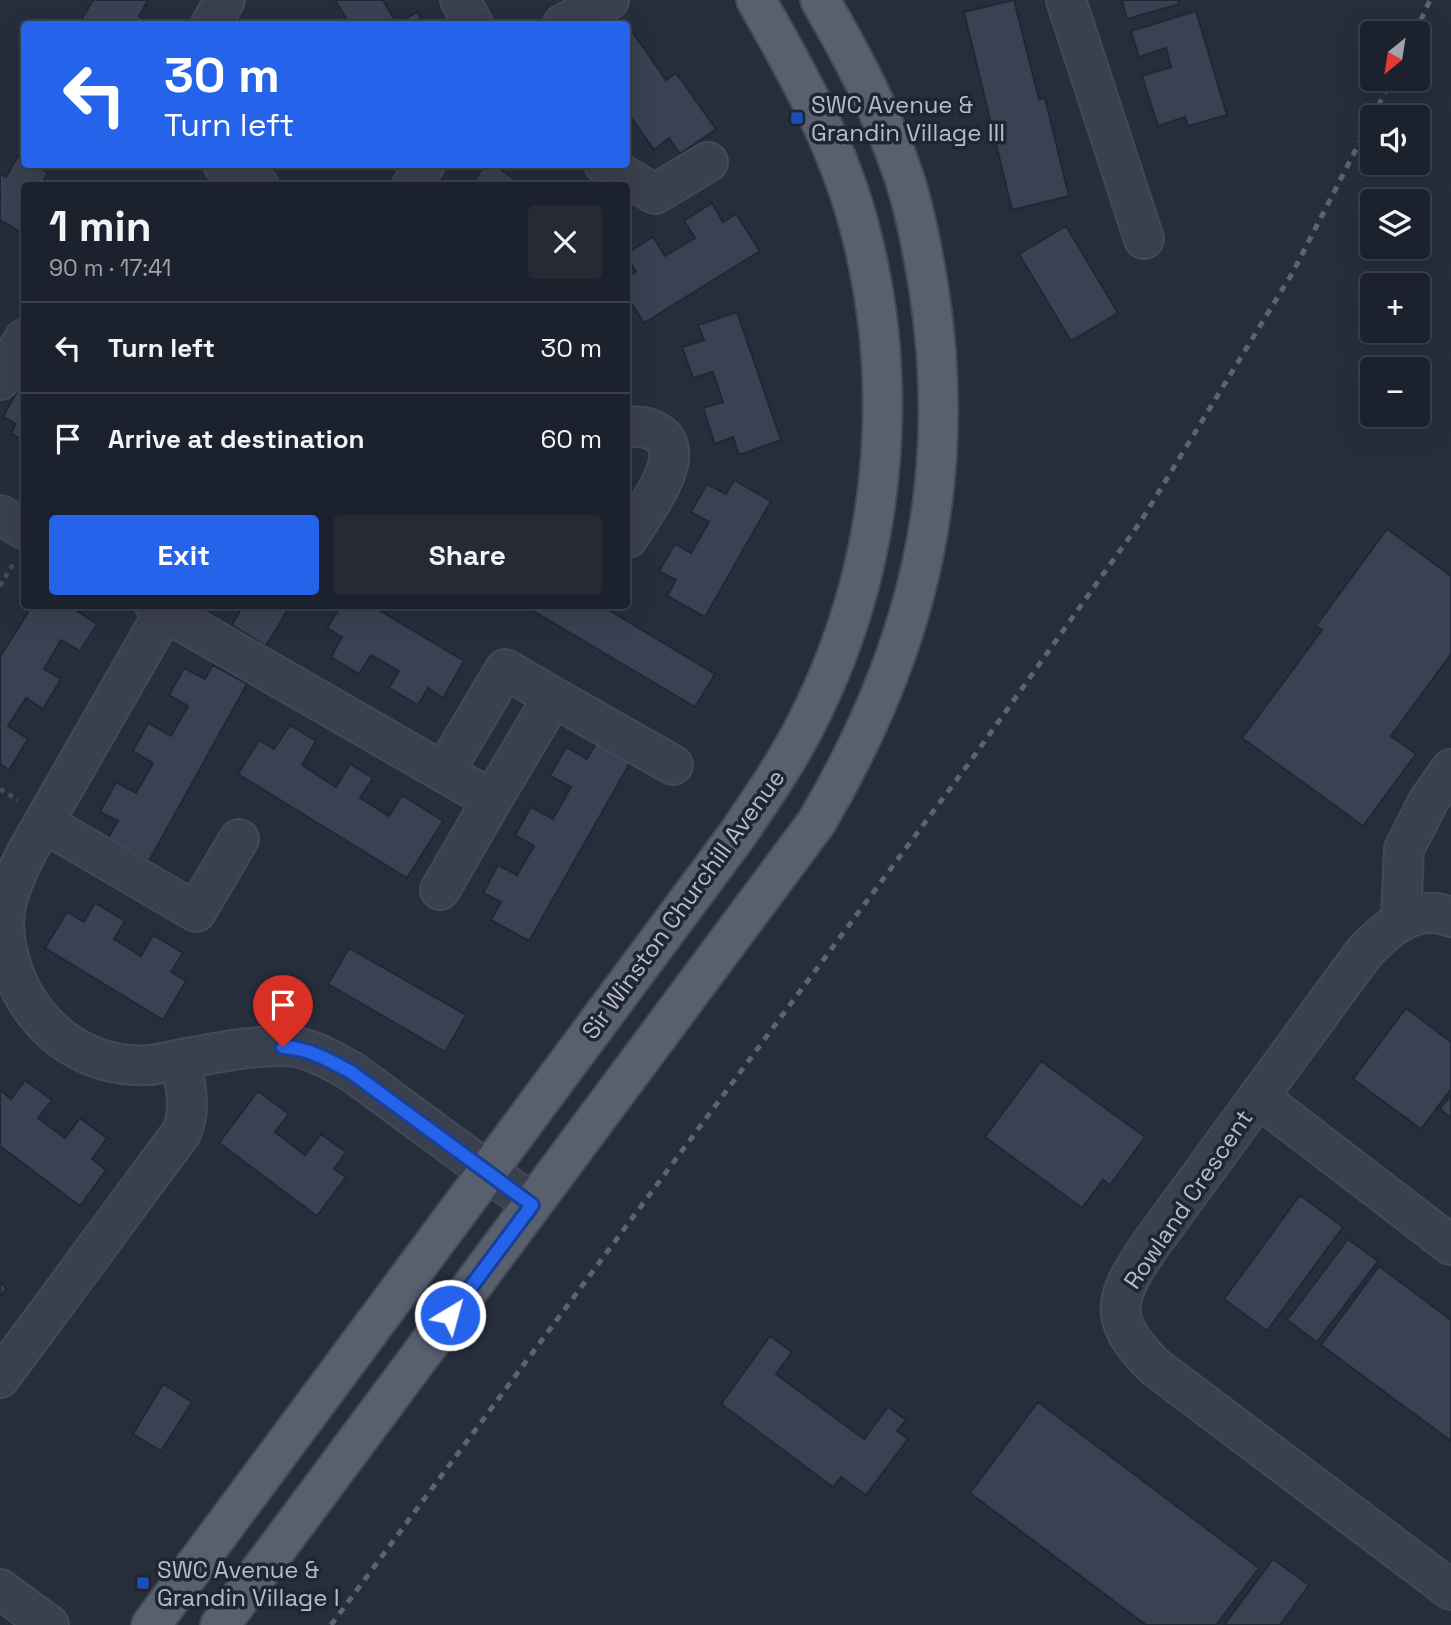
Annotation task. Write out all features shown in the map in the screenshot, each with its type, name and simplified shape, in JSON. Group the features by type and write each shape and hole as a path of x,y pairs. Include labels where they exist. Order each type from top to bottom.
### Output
{"main road":[{"name":"Sir Winston Churchill Avenue","path":"151,1625 762,799 814,709 836,658 859,590 880,475 883,421 878,324 862,236 840,167 804,87 756,0"},
{"path":"220,1625 816,822 857,750 880,701 897,655 914,599 929,531 938,418 937,360 927,277 907,190 891,143 849,51 820,0"}],"street":[{"path":"213,21 225,0"},
{"path":"460,0 471,21"},
{"path":"570,21 608,0"},
{"path":"1066,0 1144,239"},
{"path":"611,168 655,194 708,162"},
{"path":"230,168 252,182"},
{"path":"0,380 21,344"},
{"path":"630,427 649,428 661,435 669,448 670,463 630,535"},
{"path":"0,515 21,543"},
{"path":"162,609 36,814 2,911 13,974 34,1013 70,1046 112,1063 135,1066 268,1046 298,1048 321,1056 351,1072 532,1205"},
{"path":"166,609 492,800"},
{"path":"444,772 505,669 673,765"},
{"path":"440,890 553,697"},
{"path":"1451,769 1429,800 1404,849 1401,919 1419,915 1444,914 1451,917"},
{"path":"36,814 196,912 239,839"},
{"name":"Rowland Crescent","path":"1401,919 1381,934 1363,954 1258,1097 1135,1268 1124,1287 1119,1306 1123,1326 1136,1348 1154,1366 1451,1590"},
{"path":"0,1378 181,1133 188,1110 181,1059"},
{"path":"1258,1097 1451,1245"},
{"path":"0,1589 49,1625"}],"path":[{"path":"0,586 21,543"},
{"path":"0,789 36,814"}],"building":[{"path":"93,0 148,0 139,16 148,21 81,21"},
{"path":"335,0 383,0 395,21 348,21"},
{"path":"1014,0 1039,99 1045,98 1069,196 1012,210 964,12"},
{"path":"1122,0 1178,0 1179,4 1127,19"},
{"path":"1196,11 1227,115 1188,126 1185,117 1158,126 1142,76 1171,67 1166,48 1139,57 1131,31"},
{"path":"417,12 422,21 402,21"},
{"path":"630,31 666,80 676,73 716,129 680,154 669,138 654,150 630,116"},
{"path":"18,156 21,158 21,168 40,168 48,173 42,182 21,182 21,232 0,220 0,174 6,177"},
{"path":"482,168 498,168 515,179 513,182 474,182"},
{"path":"712,203 723,222 736,214 760,251 644,323 630,301 630,276 636,272 630,261 630,251 653,237 665,256 695,238 684,221"},
{"path":"1066,226 1118,313 1071,341 1019,254"},
{"path":"737,312 781,440 739,455 733,437 715,444 703,408 723,402 713,372 693,378 682,347 704,340 698,325"},
{"path":"21,384 21,439 11,433 16,424 3,417"},
{"path":"734,480 771,501 705,617 667,596 676,580 659,571 675,544 691,553 709,522 691,512 707,484 726,494"},
{"path":"1387,529 1451,576 1451,654 1391,736 1416,754 1363,826 1242,738 1322,630 1316,626"},
{"path":"30,609 79,609 77,611 97,624 80,651 61,640 44,669 61,679 43,709 26,698 8,726 28,739 9,770 0,764 0,657"},
{"path":"241,609 288,609 266,646 232,625"},
{"path":"339,609 377,609 464,661 443,698 428,688 418,705 389,688 399,671 371,655 359,674 331,657 342,637 327,628"},
{"path":"530,609 607,609 715,674 695,707"},
{"path":"213,665 247,684 149,861 108,838 118,821 100,812 116,782 136,793 153,763 133,751 148,723 171,736 188,706 169,695 184,668 205,679"},
{"path":"290,725 316,741 302,765 336,787 350,764 373,778 360,798 389,816 402,795 443,821 407,878 238,774 259,740 274,749"},
{"path":"596,743 630,763 529,941 491,920 501,902 483,893 498,865 517,875 534,846 515,835 531,807 553,819 571,787 550,776 566,747 587,759"},
{"path":"95,903 125,921 114,939 141,956 153,935 183,953 171,972 186,981 163,1020 45,948 67,912 84,922"},
{"path":"349,948 466,1015 445,1052 328,984"},
{"path":"1406,1008 1451,1042 1451,1089 1421,1129 1353,1079"},
{"path":"1041,1061 1145,1137 1110,1185 1103,1180 1082,1208 985,1137"},
{"path":"25,1080 52,1100 38,1118 65,1138 80,1118 107,1138 92,1159 106,1170 80,1206 0,1146 0,1090 11,1099"},
{"path":"258,1091 289,1114 275,1132 305,1155 321,1134 346,1152 334,1169 346,1177 317,1216 219,1143"},
{"path":"1451,1095 1451,1118 1440,1109"},
{"path":"1300,1195 1343,1227 1267,1331 1224,1299"},
{"path":"1348,1239 1378,1261 1317,1342 1287,1320"},
{"path":"1379,1266 1451,1320 1451,1441 1321,1345"},
{"path":"0,1282 7,1289 0,1296"},
{"path":"770,1336 792,1352 776,1374 864,1439 888,1407 906,1420 897,1431 908,1439 866,1495 841,1477 833,1487 721,1404"},
{"path":"163,1384 192,1402 161,1451 133,1434"},
{"path":"1038,1402 1259,1568 1216,1625 1146,1625 970,1493"},
{"path":"1273,1559 1309,1585 1280,1625 1224,1625"}],"railway":[{"path":"1420,21 1430,0"},
{"path":"331,1625 972,759 1141,521 1293,272 1386,91"}],"place":[{"name":"SWC Avenue & Grandin Village III","path":"797,118"},
{"name":"SWC Avenue & Grandin Village I","path":"143,1583"}],"route":[{"path":"283,1047 298,1048 321,1056 351,1072 532,1205 450,1315"}]}
